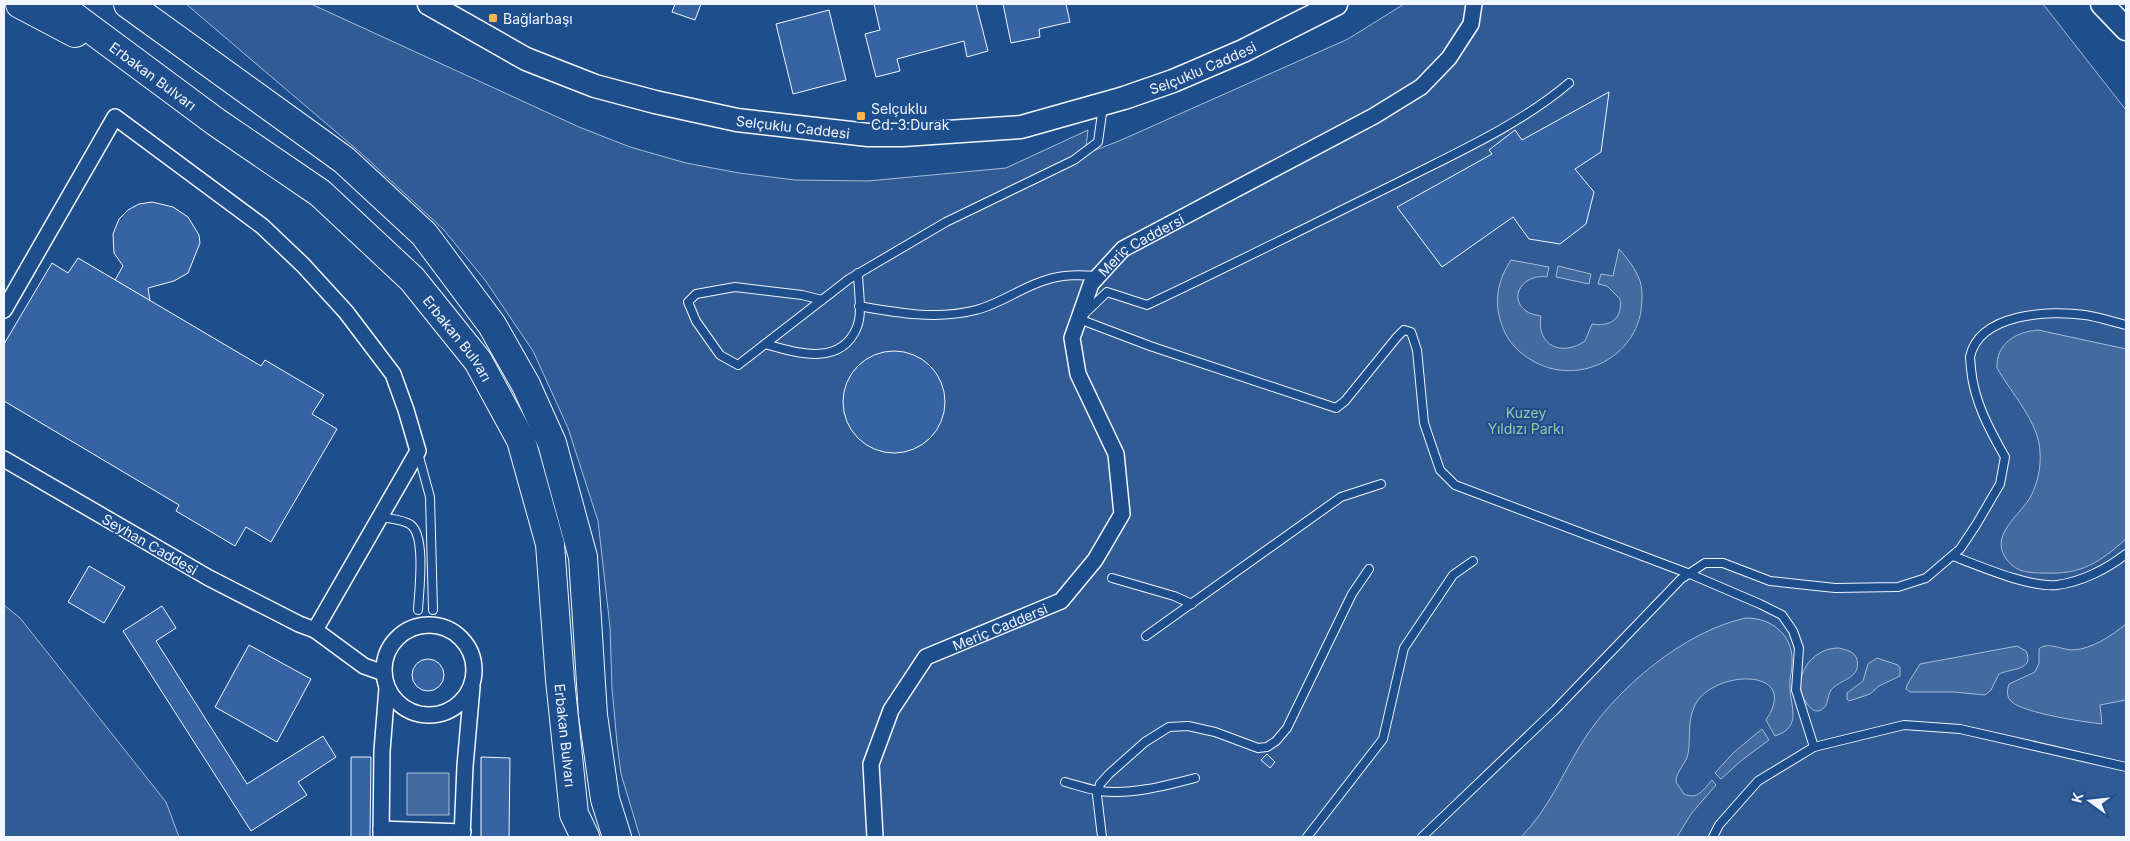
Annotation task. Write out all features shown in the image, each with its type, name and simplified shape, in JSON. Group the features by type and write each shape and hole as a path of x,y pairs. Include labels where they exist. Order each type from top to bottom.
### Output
{"highway":[{"path":"20,4 70,30 216,122"},
{"name":"Erbakan Bulvarı","path":"57,4 216,122 320,193 412,279 478,361 522,440 550,544 560,680 574,814 584,837"},
{"name":"Erbakan Bulvarı","path":"128,4 344,160 424,234 492,325 526,385 552,443 583,557 593,715 605,799 617,837"},
{"path":"150,4 231,78"}],"street":[{"name":"Selçuklu Caddesi","path":"429,4 494,42 548,69 604,89 737,120 868,135 949,133 1022,127 1104,104 1182,78 1243,51 1336,4"},
{"name":"Meriç Caddersi","path":"875,837 870,764 891,710 926,657 1061,601 1094,560 1122,514 1116,454 1078,374 1072,338 1091,284 1123,249 1374,116 1421,87 1449,58 1471,24 1474,4"},
{"path":"2102,4 2126,29"},
{"path":"4,310 115,117 262,226 303,265 346,312 393,374 418,451 315,630"},
{"name":"Seyhan Caddesi","path":"4,459 209,578 299,624 315,630 364,666 384,673"},
{"path":"427,624 442,626 454,632 465,642 472,655 473,679 465,766 462,834 381,833 382,751 387,688 384,673 385,658 390,645 400,634 413,627 427,624"},
{"path":"387,688 396,701 409,710 424,715 439,714 454,708 465,697 473,679"}],"lane":[{"path":"1569,83 1545,103 1453,154 1257,253 1147,305 1107,292 1079,319 1150,346 1336,408 1345,401 1397,337 1404,330 1412,332 1416,350 1424,423 1440,470 1455,485 1690,574 1760,604 1782,616 1793,631 1799,648 1796,690 1814,748"},
{"path":"822,300 802,295 735,287 696,294 688,302 696,321 720,355 738,365 858,273 946,222 1074,160 1098,142 1104,104"},
{"path":"766,344 787,350 817,354 834,352 847,344 858,326 858,273"},
{"path":"859,306 906,314 940,316 977,310 1046,280 1071,275 1099,276"},
{"path":"1422,837 1555,710 1681,579 1705,564 1723,564 1770,581 1835,588 1898,587 1926,578 1960,549 2000,484 2005,457 1990,431 1973,389 1970,357 1981,336 1996,324 2032,314 2085,315 2126,325"},
{"path":"418,451 430,497 433,610"},
{"path":"1146,636 1290,532 1341,498 1380,484"},
{"path":"380,517 405,522 413,527 420,543 418,610"},
{"path":"1953,556 1993,573 2037,584 2055,586 2081,580 2126,554"},
{"path":"1307,837 1383,739 1404,648 1430,606 1453,575 1474,561"},
{"path":"1102,837 1098,791 1100,784 1145,742 1169,727 1188,726 1214,732 1258,748 1276,741 1286,728 1352,594 1368,569"},
{"path":"1112,578 1174,596 1192,604"},
{"path":"1713,837 1719,825 1758,781 1814,748 1904,725 1960,729 2126,767"},
{"path":"1065,782 1098,791 1114,792 1159,787 1195,778"}],"shaded area":[{"name":"Kuzey Yıldızı Parkı","path":"186,4 311,4 579,127 630,147 686,163 739,173 795,180 868,181 1006,168 1088,130 1085,154 1119,141 1348,39 1404,4 2043,4 2126,110 2126,837 640,837 621,774 612,688 610,627 598,521 568,428 533,351 485,280 443,229 362,154"},
{"path":"1619,249 1638,276 1642,288 1642,299 1636,328 1627,343 1615,355 1600,364 1584,369 1567,371 1550,368 1533,361 1515,347 1503,328 1497,301 1502,276 1511,260 1549,267 1547,277 1539,277 1525,282 1518,293 1518,299 1526,311 1541,316 1543,335 1552,346 1568,348 1585,341 1592,324 1610,323 1617,316 1620,299 1607,286 1598,284 1601,274 1613,276"},
{"path":"1558,266 1591,274 1589,284 1556,277"},
{"path":"2038,330 2126,349 2126,539 2098,560 2069,572 2040,573 2020,570 2007,560 2002,551 2001,542 2003,534 2033,491 2039,469 2040,452 2035,430 2030,419 1997,368 1998,360 2003,346 2008,341 2022,333"},
{"path":"4,605 20,618 166,802 179,837 4,837"},
{"path":"1746,618 1765,621 1773,625 1780,630 1789,645 1792,654 1790,684 1793,708 1792,722 1784,732 1775,736 1766,720 1774,703 1773,690 1764,682 1751,679 1735,680 1719,685 1705,693 1695,705 1693,711 1690,723 1688,754 1676,778 1676,782 1684,794 1689,796 1700,793 1712,780 1716,785 1691,814 1677,837 1521,837 1540,815 1583,741 1597,721 1633,683 1676,649 1699,635"},
{"path":"2126,624 2126,700 2100,705 2102,724 2029,710 2010,700 2008,693 2009,684 2035,672 2039,663 2039,649 2042,647 2050,646 2069,650 2080,649 2108,637"},
{"path":"2017,646 2026,651 2027,662 2020,668 1999,674 1991,690 1985,695 1954,692 1910,692 1906,689 1920,664"},
{"path":"1839,648 1850,651 1856,657 1856,671 1831,690 1824,708 1819,711 1814,710 1802,696 1800,686 1802,676 1812,659 1829,649"},
{"path":"1877,658 1898,665 1900,676 1879,686 1870,694 1849,701 1847,693 1863,681 1868,664"},
{"path":"1762,729 1769,740 1742,760 1721,779 1715,773 1733,753"},
{"path":"407,773 449,773 449,815 407,815"}],"building":[{"path":"675,4 701,4 695,20 672,12"},
{"path":"874,4 976,4 988,51 967,57 964,41 897,59 900,71 876,77 865,34 880,30"},
{"path":"1003,4 1066,4 1070,22 1039,29 1040,37 1011,43"},
{"path":"829,10 846,80 793,94 776,24"},
{"path":"1609,92 1601,152 1575,169 1594,192 1586,224 1560,244 1529,239 1513,217 1442,267 1397,207 1492,154 1489,150 1515,130 1522,140"},
{"path":"152,202 173,207 188,217 199,235 200,243 188,273 174,281 148,288 150,301 115,280 123,266 114,253 113,234 119,219 128,210 139,204"},
{"path":"78,258 261,366 265,360 324,395 312,414 337,429 271,542 246,527 235,546 176,511 179,505 4,401 4,344 52,263 68,273"},
{"path":"894,351 914,355 930,366 941,382 945,402 941,422 930,438 914,449 894,453 874,449 858,438 847,422 843,402 847,382 858,366 874,355"},
{"path":"89,566 125,587 104,623 68,602"},
{"path":"162,606 176,628 156,641 247,784 323,736 336,757 298,782 307,795 251,831 123,631"},
{"path":"249,645 311,679 277,742 215,707"},
{"path":"428,659 434,660 439,664 443,669 443,681 439,686 434,690 428,691 422,690 417,686 413,681 412,675 413,669 417,664 422,660"},
{"path":"1267,754 1275,762 1270,768 1261,760"},
{"path":"351,757 371,757 370,837 351,837"},
{"path":"481,757 510,758 509,837 481,837"}],"place":[{"name":"Bağlarbaşı","path":"493,18"},
{"name":"Selçuklu Cd. 3.Durak","path":"861,116"}]}
